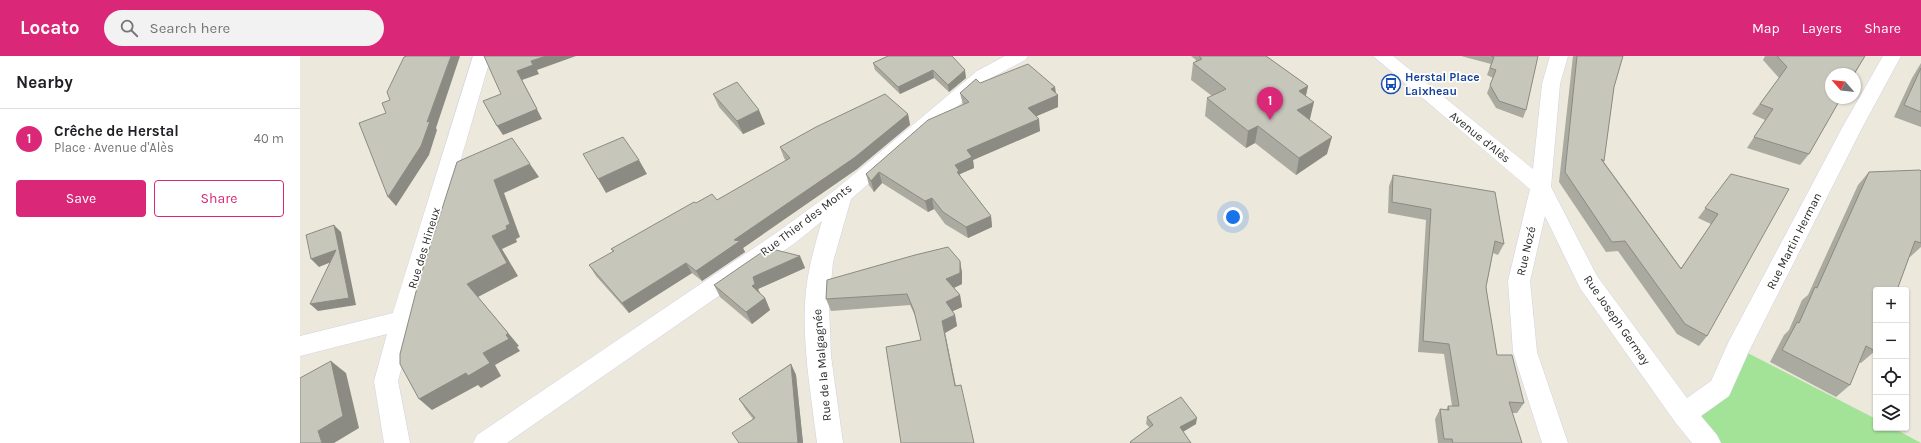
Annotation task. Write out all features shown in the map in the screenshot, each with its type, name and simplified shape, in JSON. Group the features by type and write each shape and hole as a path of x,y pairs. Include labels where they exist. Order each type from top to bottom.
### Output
{"street":[{"name":"Rue des Hineux","path":"397,443 386,381 402,320 482,56"},
{"name":"Avenue d'Alès","path":"1382,56 1540,187"},
{"name":"Rue Nozé","path":"1555,443 1525,352 1519,281 1540,187 1551,84 1559,56"},
{"name":"Rue Martin Herman","path":"1684,414 1720,388 1738,348 1848,135 1892,56"},
{"name":"Rue Thier des Monts","path":"486,443 787,237 842,195 982,75 1008,58"},
{"name":"Rue Joseph Germay","path":"1540,187 1588,282 1684,414 1708,443"},
{"name":"Rue de la Malgagnée","path":"830,443 818,340 817,303 822,265 832,223 842,195"},
{"path":"300,346 402,320"}],"green space":[{"path":"1738,348 1873,417 1873,431 1899,431 1921,443 1702,443 1684,414"}],"building":[{"path":"451,56 427,122 430,121 421,146 388,197 359,123 386,113 382,103 390,100 387,92 404,57"},
{"path":"484,56 546,56 531,61 533,65 517,71 537,109 497,126 483,101 501,94"},
{"path":"888,56 952,56 965,70 948,85 933,70 898,87 873,63"},
{"path":"1199,56 1266,56 1308,86 1299,91 1314,102 1297,110 1332,137 1299,158 1258,126 1248,131 1207,98 1226,89 1193,63 1202,59"},
{"path":"1491,56 1538,56 1526,110 1499,101 1490,85 1496,70 1490,68 1494,57"},
{"path":"1577,56 1623,56 1614,87 1604,161 1601,159 1681,269 1718,214 1705,208 1731,174 1789,189 1707,336 1685,324 1625,241 1612,242 1565,172"},
{"path":"1777,56 1865,56 1858,68 1825,68 1825,104 1838,104 1809,154 1754,137 1773,109 1760,104 1787,67"},
{"path":"1028,64 1055,87 1051,89 1058,95 1028,108 1039,119 967,150 972,157 955,165 959,171 957,172 991,216 966,227 943,212 932,198 925,201 879,172 871,181 866,174 928,120 969,102 960,93 976,79 980,83"},
{"path":"1921,68 1921,112 1904,105"},
{"path":"737,82 759,110 737,121 713,94"},
{"path":"885,94 908,114 854,158 734,240 740,241 696,271 686,263 622,303 589,265 614,251 611,249 694,202 696,203 712,194 717,200 790,158 780,147 816,127"},
{"path":"623,137 639,160 598,179 583,154"},
{"path":"512,138 530,164 494,180 510,224 506,226 507,229 492,236 507,263 467,284 508,333 506,335 509,339 483,353 490,363 468,376 466,373 419,399 400,364 400,354 418,284 457,162"},
{"path":"1921,171 1921,243 1915,241 1898,287 1873,287 1873,350 1866,346 1850,385 1782,350 1797,322 1799,323 1815,287 1817,288 1869,172"},
{"path":"1393,175 1495,192 1504,244 1495,241 1486,287 1497,355 1512,355 1524,403 1509,402 1522,443 1453,443 1452,439 1444,439 1440,409 1449,410 1448,406 1459,406 1449,344 1423,341 1431,209 1392,202"},
{"path":"334,225 349,298 310,304 336,250 311,259 306,235"},
{"path":"948,247 960,261 960,273 946,279 960,295 946,302 955,315 942,321 955,386 961,385 974,443 901,443 886,347 921,340 914,311 907,294 826,299 827,280"},
{"path":"768,248 800,256 753,277 755,284 752,286 765,298 746,312 714,285"},
{"path":"331,361 343,416 318,431 322,443 300,443 300,378"},
{"path":"791,364 798,443 739,443 732,433 755,418 739,399"},
{"path":"1181,397 1197,418 1180,427 1191,443 1130,442 1153,425 1147,417"}],"place":[{"name":"Herstal Place Laixheau","path":"1391,84"},
{"name":"Crêche de Herstal","path":"1270,120"}]}
